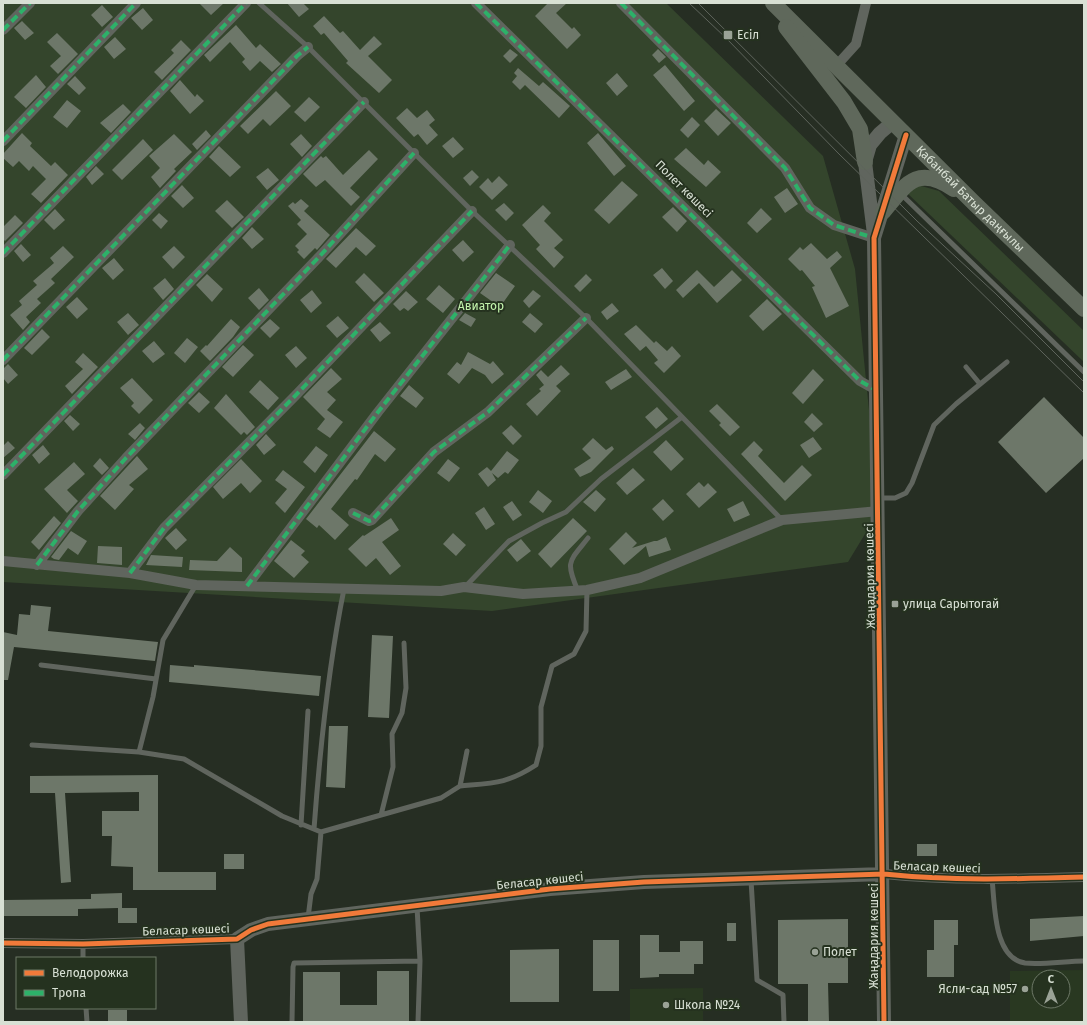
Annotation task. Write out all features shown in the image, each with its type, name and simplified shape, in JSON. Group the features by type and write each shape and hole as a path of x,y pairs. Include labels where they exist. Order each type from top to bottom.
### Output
{"main road":[{"path":"766,3 844,102 860,129 865,162"},
{"name":"Қабанбай Батыр даңғылы","path":"773,3 974,203 1084,309"},
{"path":"883,212 899,192 914,179 928,178 942,181 974,203"}],"street":[{"path":"3,30 30,3"},
{"path":"3,141 136,3"},
{"path":"3,253 246,3"},
{"name":"Полет көшесі","path":"476,3 854,375 876,390"},
{"path":"621,3 785,168 810,208 834,225 874,238 865,162 870,145 880,133 893,122"},
{"path":"836,65 856,44 866,3"},
{"path":"3,360 297,56 308,47"},
{"path":"3,475 364,102"},
{"name":"Жаңадария көшесі","path":"884,1022 884,874 874,238 906,135"},
{"path":"37,565 78,511 126,458 319,257 414,153"},
{"path":"130,573 164,528 295,396 472,211"},
{"path":"247,586 378,412 510,245"},
{"path":"353,513 369,521 372,520 434,452 488,412 586,318"},
{"path":"3,561 130,573 196,585 441,591 464,587 523,594 582,590 640,578 782,520 879,505"},
{"name":"Беласар көшесі","path":"3,943 83,944 237,939 251,930 268,924 550,889 644,882 884,874 920,878 992,879 1084,877"},
{"path":"237,939 241,1022"}],"lane":[{"path":"259,3 308,47 472,211 510,245 586,318 782,520"},
{"path":"899,192 1084,372"},
{"path":"879,505 906,493 912,483 934,425 1007,362"},
{"path":"966,367 980,384"},
{"path":"464,587 509,541 566,512 601,479 682,417"},
{"path":"32,746 139,752 184,759 282,816 321,832 441,798 460,786 505,782 519,777 536,765 542,746 541,707 552,666 574,654 586,631 582,590 569,569 572,559 588,538"},
{"path":"139,752 156,679 163,640 196,585"},
{"path":"314,829 322,718 334,634 344,589"},
{"path":"381,815 393,767 392,734 402,713 406,688 404,643"},
{"path":"41,665 156,679"},
{"path":"301,824 308,711"},
{"path":"460,786 466,751"},
{"path":"308,919 311,894 317,880 321,832"},
{"path":"751,879 757,980 783,995 784,1022"},
{"path":"992,879 998,933 1003,947 1009,955 1024,963 1084,960"},
{"path":"417,905 420,961 418,1022"},
{"path":"83,944 83,957"},
{"path":"292,1022 292,967 294,963 420,961"},
{"path":"86,1009 87,1022"}],"shaded area":[{"name":"Ясли-сад №57","path":"1071,970 1084,970 1084,1022 1010,1022 1010,971 1031,971 1031,1009 1071,1009"},
{"name":"Школа №24","path":"703,988 703,1022 630,1022 630,989"}],"green space":[{"name":"Авиатор","path":"3,3 666,3 823,156 855,269 879,511 848,562 492,611 3,582"},
{"path":"918,185 939,191 1084,331 1084,362 906,192"}],"building":[{"path":"199,3 224,3 211,15"},
{"path":"287,3 303,3 309,9 299,17"},
{"path":"548,3 567,3 556,13 572,29 574,27 581,35 567,49 535,16"},
{"path":"102,5 113,17 102,27 91,15"},
{"path":"143,8 153,20 142,30 131,18"},
{"path":"324,16 340,33 343,31 360,50 374,36 382,44 368,56 392,80 379,93 346,63 348,61 324,33 321,35 313,26"},
{"path":"22,21 34,33 25,40 14,28"},
{"path":"236,25 256,48 260,44 281,64 272,72 260,61 250,71 242,62 245,59 230,42 210,62 204,55"},
{"path":"57,33 78,54 58,74 50,66 61,56 47,42"},
{"path":"115,37 126,49 114,59 104,47"},
{"path":"181,40 191,50 162,80 154,72 174,53 171,50"},
{"path":"510,49 518,55 510,63 503,56"},
{"path":"658,49 666,57 659,63 652,55"},
{"path":"665,65 695,101 684,111 653,75"},
{"path":"518,68 539,86 543,82 570,106 559,118 525,85 520,90 512,82 517,76 514,73"},
{"path":"617,73 628,86 617,96 606,83"},
{"path":"36,75 46,87 26,108 14,97"},
{"path":"75,76 86,88 79,95 67,84"},
{"path":"180,80 195,97 197,94 204,101 190,114 170,91"},
{"path":"276,91 291,106 270,126 263,119 248,134 240,126"},
{"path":"309,97 320,107 305,122 294,112"},
{"path":"67,100 81,111 67,128 53,117"},
{"path":"123,104 131,112 111,133 100,123"},
{"path":"407,108 417,118 427,110 435,120 429,125 438,135 427,145 418,134 414,137 396,118"},
{"path":"716,109 731,123 718,136 704,121"},
{"path":"692,117 700,125 688,138 680,130"},
{"path":"206,130 211,136 197,150 192,144"},
{"path":"22,133 32,143 30,146 51,166 55,162 68,175 41,203 31,194 46,179 33,166 29,171 19,161 13,167 3,158 3,154"},
{"path":"598,133 626,166 614,176 587,143"},
{"path":"174,134 192,152 174,169 176,171 160,188 151,177 160,168 149,156"},
{"path":"301,134 312,146 302,157 290,144"},
{"path":"453,137 464,149 453,158 442,146"},
{"path":"143,139 153,150 122,180 112,170"},
{"path":"219,146 241,167 230,177 209,157"},
{"path":"686,148 704,165 708,160 721,172 706,187 674,159"},
{"path":"369,150 378,159 350,188 360,197 351,206 325,180 316,187 303,174 321,156 323,158 326,156 343,175"},
{"path":"96,166 104,174 92,185 86,177"},
{"path":"268,168 279,180 267,190 256,177"},
{"path":"472,170 479,177 470,186 463,178"},
{"path":"499,176 508,185 492,200 479,187 488,178 492,183"},
{"path":"622,181 638,195 609,224 594,210"},
{"path":"182,185 194,198 183,208 171,196"},
{"path":"787,188 798,204 785,213 774,197"},
{"path":"301,199 309,206 304,211 330,235 317,250 315,248 304,259 297,252 299,250 295,246 307,234 297,224 301,220 288,206 293,202 295,204"},
{"path":"227,200 244,217 232,228 215,211"},
{"path":"504,203 514,213 506,221 495,210"},
{"path":"543,205 551,213 544,221 563,240 554,248 564,257 554,268 536,249 540,245 522,225"},
{"path":"673,207 687,221 677,232 662,217"},
{"path":"761,208 772,219 757,233 747,223"},
{"path":"55,209 65,220 54,230 44,220"},
{"path":"159,213 168,221 161,229 152,220"},
{"path":"15,215 23,223 5,241 3,239 3,227"},
{"path":"252,227 264,239 252,249 242,238"},
{"path":"356,228 376,246 366,256 356,247 336,268 326,259"},
{"path":"463,240 474,252 463,262 452,250"},
{"path":"811,243 827,259 837,251 842,257 830,268 849,306 826,318 812,287 815,286 802,270 800,271 788,259 800,247 803,250"},
{"path":"21,244 31,255 23,262 14,251"},
{"path":"63,246 74,257 51,279 55,283 37,299 41,303 26,317 30,322 23,330 10,315 22,305 19,301 37,285 33,281 54,263 50,258"},
{"path":"174,246 185,257 173,269 162,257"},
{"path":"114,258 124,270 113,280 102,268"},
{"path":"662,268 673,281 665,289 653,275"},
{"path":"697,270 714,287 732,270 742,280 717,303 699,283 683,298 676,290"},
{"path":"364,273 384,293 374,302 355,282"},
{"path":"496,273 515,286 500,307 480,293"},
{"path":"207,274 223,289 212,302 196,285"},
{"path":"586,274 592,280 580,292 574,286"},
{"path":"165,278 174,289 163,300 153,288"},
{"path":"439,285 455,299 443,313 426,299"},
{"path":"259,288 269,300 259,310 248,298"},
{"path":"312,290 322,303 311,313 300,300"},
{"path":"533,290 541,296 529,308 523,301"},
{"path":"406,291 418,302 408,311 404,308 400,311 393,304"},
{"path":"77,297 88,309 77,319 66,307"},
{"path":"767,299 782,314 763,331 749,316"},
{"path":"612,303 619,311 607,320 601,312"},
{"path":"128,313 139,325 128,335 117,322"},
{"path":"465,313 476,319 471,327 459,320"},
{"path":"530,313 543,324 535,333 522,322"},
{"path":"338,316 349,328 337,338 326,326"},
{"path":"231,319 240,327 233,337 210,361 200,351 206,345 207,346"},
{"path":"270,319 280,328 270,338 260,328"},
{"path":"380,322 391,333 380,342 370,330"},
{"path":"636,325 654,343 656,341 667,351 672,346 681,356 664,373 654,363 658,360 646,346 640,351 624,334"},
{"path":"42,329 50,337 32,355 24,348"},
{"path":"187,338 198,347 185,363 174,353"},
{"path":"154,341 165,354 153,363 142,351"},
{"path":"243,345 254,355 233,377 222,367"},
{"path":"296,346 307,358 296,368 285,355"},
{"path":"468,352 490,364 493,361 504,374 492,384 485,375 472,368 459,384 447,374 457,362 461,365"},
{"path":"83,353 98,367 72,394 65,386 83,369 75,362"},
{"path":"8,364 18,375 8,384 3,378 3,369"},
{"path":"561,365 570,374 556,386 561,391 537,416 526,404 541,391 539,389 544,385 536,375 541,370 548,377"},
{"path":"331,368 342,379 327,392 336,400 327,410 343,422 330,438 317,429 325,419 303,397"},
{"path":"626,369 632,377 611,390 605,382"},
{"path":"813,369 824,380 803,404 792,393"},
{"path":"132,378 153,400 139,414 131,406 134,403 120,388"},
{"path":"260,380 279,398 268,410 249,392"},
{"path":"409,385 424,398 416,408 400,396"},
{"path":"199,392 210,402 199,413 188,403"},
{"path":"226,394 255,427 247,435 244,432 241,435 214,408"},
{"path":"1044,397 1084,438 1084,458 1046,493 998,442"},
{"path":"717,404 740,427 730,436 719,425 721,423 709,411"},
{"path":"657,407 668,419 656,429 645,417"},
{"path":"812,413 823,424 814,432 804,422"},
{"path":"70,415 80,424 73,431 64,421"},
{"path":"140,423 145,428 135,440 128,434"},
{"path":"511,425 522,436 513,445 502,433"},
{"path":"374,431 396,449 385,462 375,454 357,480 355,479 331,509 349,525 335,540 319,525 317,528 306,519"},
{"path":"266,434 276,445 264,455 256,445"},
{"path":"813,437 822,449 809,458 800,445"},
{"path":"593,438 606,450 612,446 614,449 591,472 580,477 574,469 591,458 582,449"},
{"path":"666,440 684,459 671,471 653,452"},
{"path":"8,441 15,448 3,458 3,446"},
{"path":"754,441 763,450 758,456 784,483 802,465 812,475 785,501 741,454"},
{"path":"43,445 50,454 39,464 32,455"},
{"path":"316,446 328,455 315,473 303,462"},
{"path":"507,451 519,460 508,474 505,472 498,478 492,473 496,480 488,487 478,474 487,467 491,471"},
{"path":"137,456 148,469 129,485 134,489 115,510 100,496"},
{"path":"100,458 109,468 102,475 93,466"},
{"path":"241,459 262,481 250,493 241,483 223,499 213,487"},
{"path":"448,459 460,468 449,482 437,473"},
{"path":"74,462 85,474 67,490 78,501 67,513 44,489"},
{"path":"633,468 645,480 627,495 616,483"},
{"path":"283,470 305,487 285,513 275,503 287,489 275,480"},
{"path":"699,482 704,487 708,483 717,492 699,508 686,494"},
{"path":"538,490 552,501 543,513 529,502"},
{"path":"596,490 606,499 595,512 583,502"},
{"path":"663,499 674,511 663,521 652,509"},
{"path":"512,501 522,515 513,521 503,507"},
{"path":"743,501 750,515 734,522 727,509"},
{"path":"484,507 495,524 486,530 475,513"},
{"path":"54,516 61,523 39,550 31,542"},
{"path":"391,518 399,530 382,542 401,566 390,575 376,558 366,567 348,549 363,535 364,536"},
{"path":"573,518 587,531 551,568 538,554"},
{"path":"176,528 187,540 176,550 165,538"},
{"path":"71,531 87,541 78,555 68,548 59,560 51,557"},
{"path":"626,532 637,543 632,548 666,537 671,550 649,557 646,546 624,565 609,549"},
{"path":"453,533 466,545 456,556 443,544"},
{"path":"521,539 531,551 517,562 507,550"},
{"path":"291,540 305,551 301,555 309,562 294,578 274,561"},
{"path":"98,546 122,547 122,565 97,563"},
{"path":"230,547 242,558 242,572 189,570 190,560 217,561"},
{"path":"151,555 183,557 182,567 146,565"},
{"path":"31,605 51,607 48,631 158,642 155,661 14,647 8,680 3,680 3,632 17,635 19,614 30,615"},
{"path":"372,635 393,636 389,718 368,717"},
{"path":"170,665 194,667 194,665 321,676 319,696 169,682"},
{"path":"329,726 348,726 345,788 326,787"},
{"path":"158,775 158,872 216,872 216,890 133,890 133,867 111,866 112,836 102,836 102,811 139,811 139,792 65,793 71,882 61,883 55,793 30,793 30,776"},
{"path":"917,844 937,844 937,856 917,856"},
{"path":"224,854 244,854 244,869 224,869"},
{"path":"122,893 122,908 137,908 137,923 118,923 118,908 78,909 78,916 3,916 3,900 91,899 91,894"},
{"path":"1084,916 1084,936 1030,941 1030,919"},
{"path":"848,919 848,983 828,983 829,1022 808,1022 808,984 778,984 778,920"},
{"path":"934,920 958,920 958,945 954,945 954,977 927,977 927,950 934,950"},
{"path":"727,923 736,923 736,941 727,941"},
{"path":"640,935 659,935 659,952 680,952 680,941 703,941 703,964 694,964 694,974 659,974 659,977 640,978"},
{"path":"593,940 619,940 619,991 593,991"},
{"path":"559,949 559,1002 510,1002 510,950"},
{"path":"377,971 409,971 409,1022 303,1022 303,972 340,972 340,1005 377,1005"},
{"path":"108,1010 127,1010 127,1022 108,1022"}],"tram line":[{"path":"689,3 726,38 839,154 1084,393"},
{"path":"698,3 917,221 996,294 1084,382"}],"marked path":[{"path":"3,30 30,3"},
{"path":"3,141 136,3"},
{"path":"3,253 246,3"},
{"path":"476,3 860,381 876,390"},
{"path":"621,3 785,168 810,208 834,225 874,238"},
{"path":"3,360 297,56 308,47"},
{"path":"3,475 364,102"},
{"path":"37,565 78,511 126,458 319,257 414,153"},
{"path":"130,573 164,528 295,396 472,211"},
{"path":"247,586 378,412 510,245"},
{"path":"353,513 369,521 372,520 434,452 488,412 586,318"}],"cycle path":[{"path":"884,1022 874,238 906,135"},
{"path":"3,943 83,944 237,939 251,930 268,924 550,889 644,882 884,874 959,879 1084,877"}],"place":[{"name":"Есіл","path":"728,35"},
{"name":"улица Сарытогай","path":"895,604"},
{"name":"Полет","path":"815,952"},
{"name":"Ясли-сад №57","path":"1025,989"},
{"name":"Школа №24","path":"666,1005"}]}
